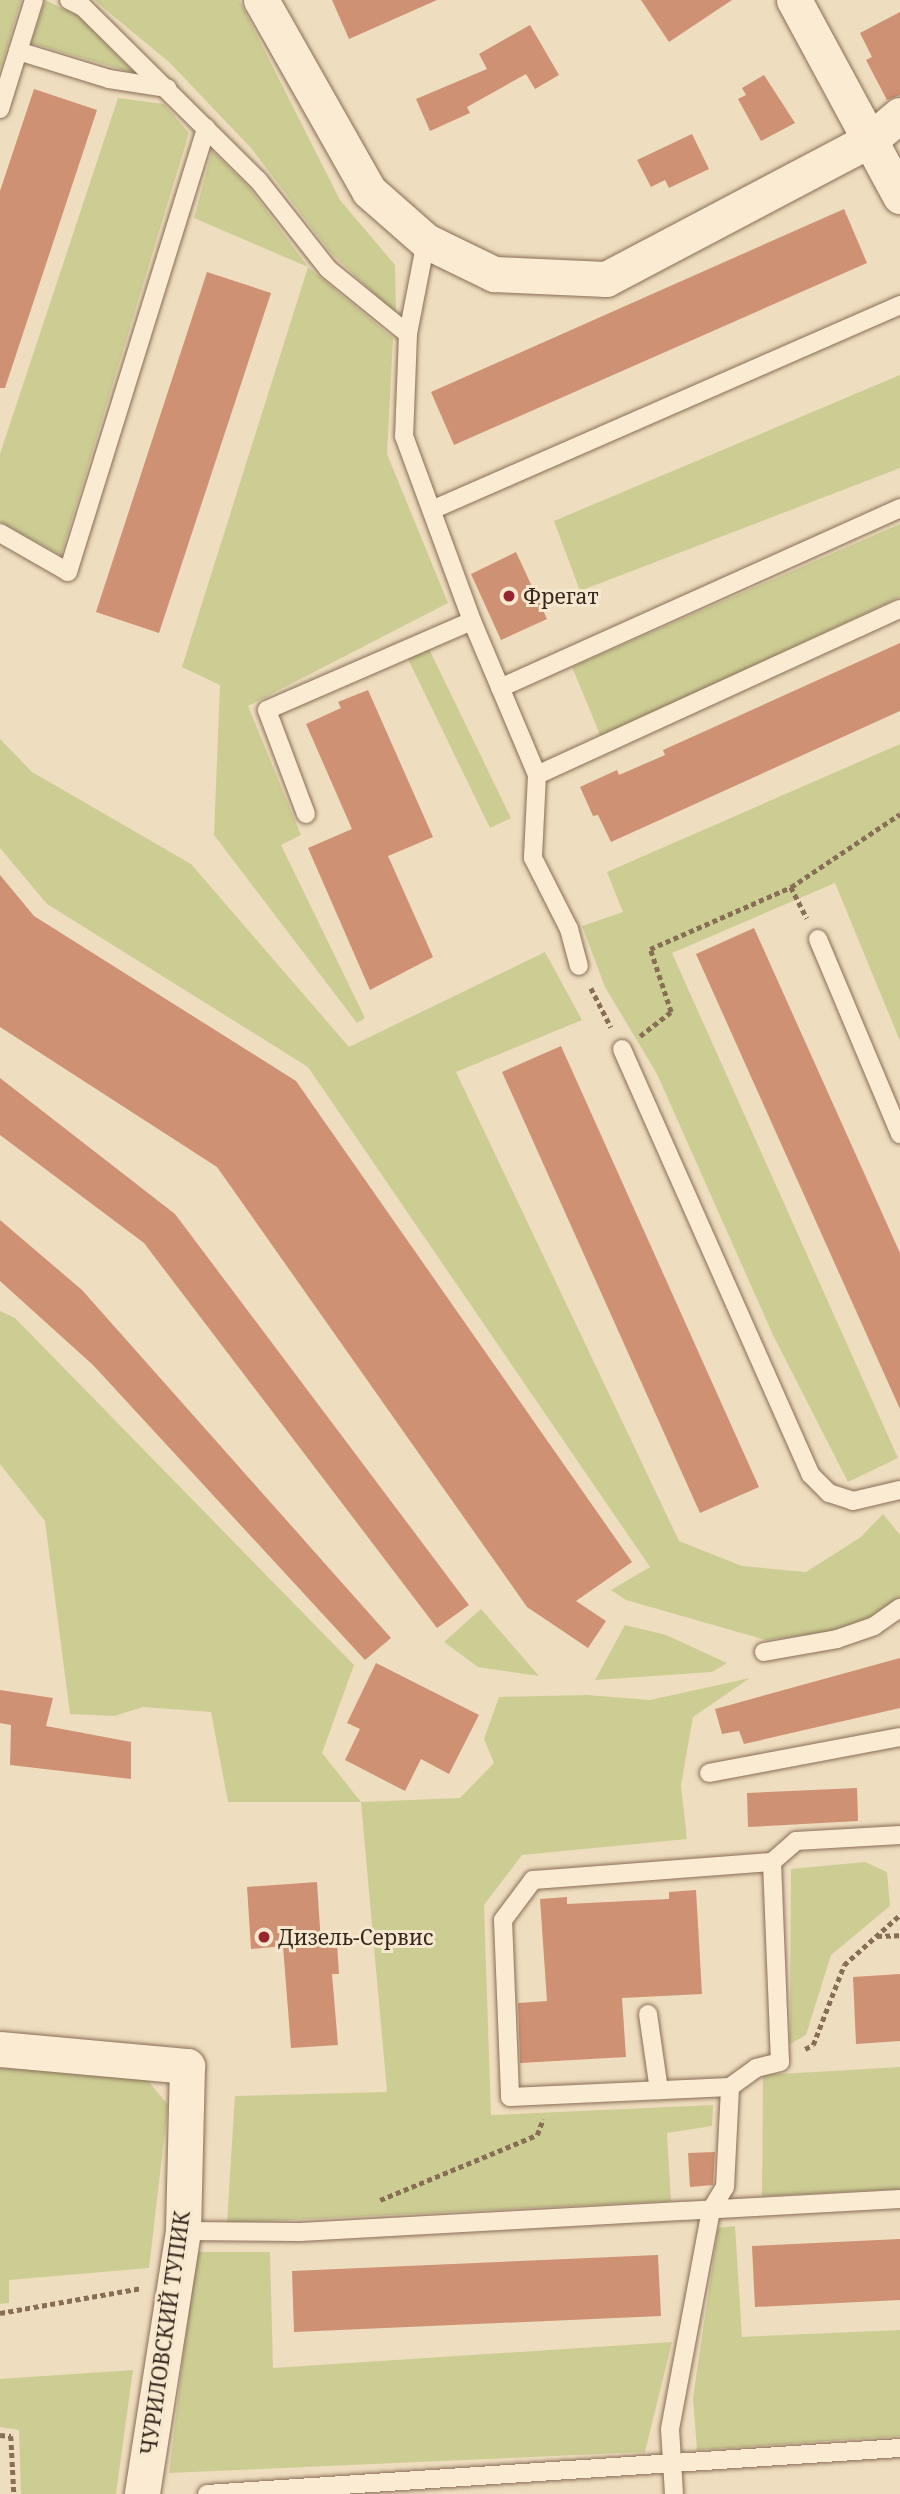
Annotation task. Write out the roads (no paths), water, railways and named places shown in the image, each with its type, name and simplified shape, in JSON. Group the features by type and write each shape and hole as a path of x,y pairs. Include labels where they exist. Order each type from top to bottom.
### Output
{"street":[{"path":"261,0 369,191 426,241 494,274 606,279 870,140 900,115"},
{"path":"793,0 900,195"},
{"name":"ЧУРИЛОВСКИЙ ТУПИК","path":"0,2049 187,2066 183,2231 142,2494"}],"lane":[{"path":"0,109 34,0"},
{"path":"69,0 83,7 258,180 328,269 408,334"},
{"path":"18,51 109,79 167,88"},
{"path":"0,533 68,572 206,128"},
{"path":"426,241 408,334 404,436 434,509 472,621 537,775 533,858 569,929 579,966"},
{"path":"434,509 900,305"},
{"path":"500,688 900,508"},
{"path":"537,775 900,609"},
{"path":"306,814 267,710 472,621"},
{"path":"818,940 900,1134"},
{"path":"622,1049 810,1474 830,1493 853,1501 900,1490"},
{"path":"764,1652 836,1639 874,1626 900,1608"},
{"path":"709,1773 900,1737"},
{"path":"772,1862 779,2062 756,2068 730,2087 510,2097 503,1920 533,1880 772,1862 796,1841 900,1835"},
{"path":"648,2014 659,2090"},
{"path":"674,2494 670,2429 711,2210 725,2187 730,2087"},
{"path":"183,2231 300,2232 900,2199"},
{"path":"207,2494 900,2448"}],"place":[{"name":"Фрегат","path":"509,596"},
{"name":"Дизель-Сервис","path":"264,1937"}]}
